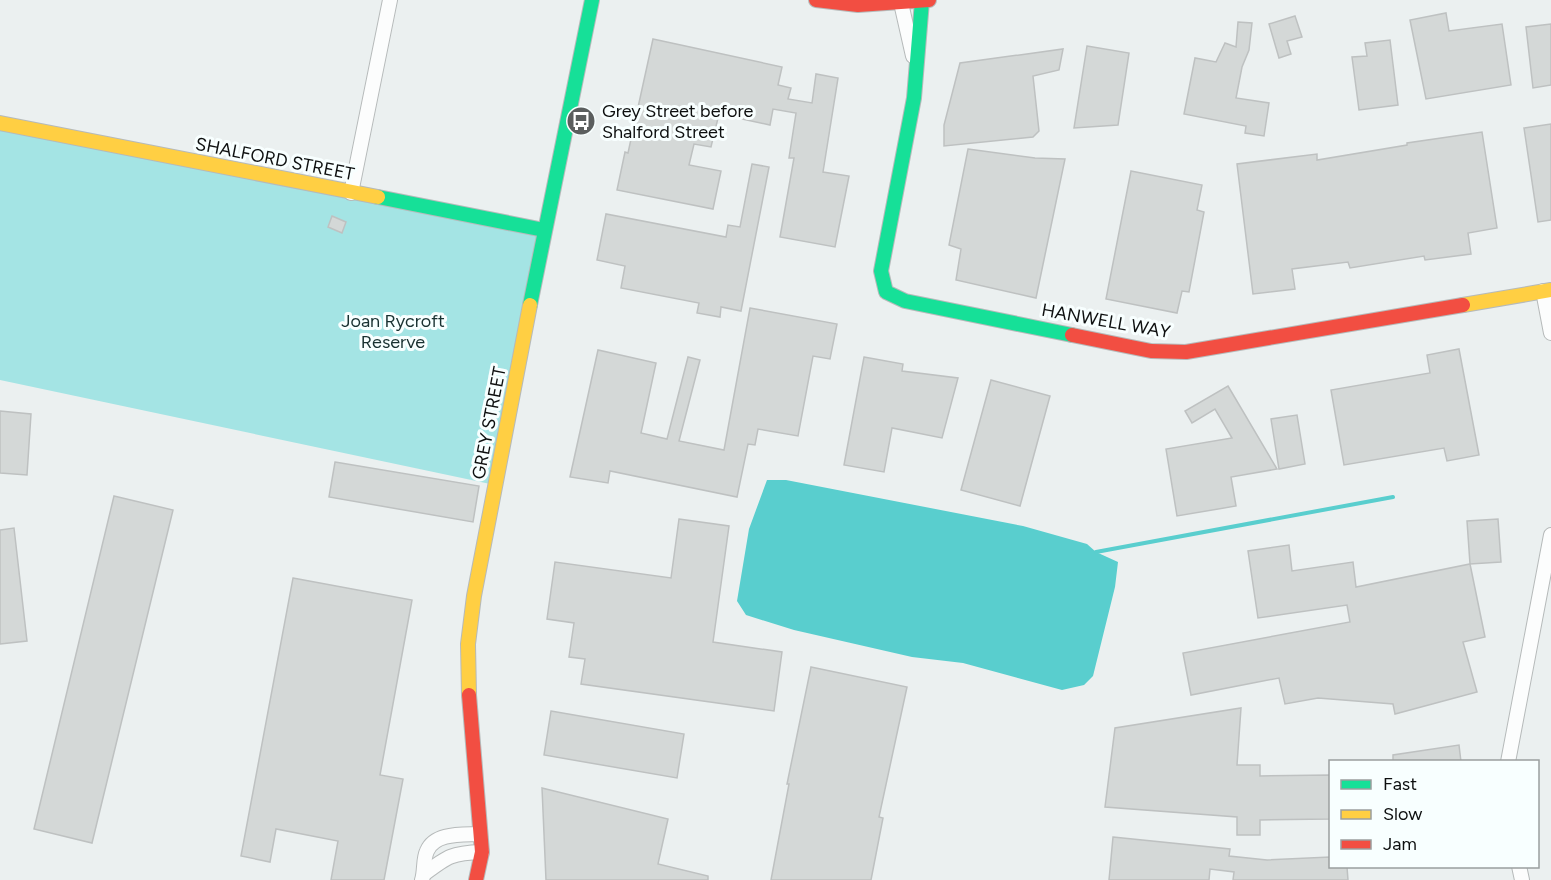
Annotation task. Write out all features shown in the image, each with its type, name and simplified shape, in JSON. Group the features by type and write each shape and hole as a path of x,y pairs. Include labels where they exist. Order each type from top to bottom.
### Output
{"street":[{"path":"351,193 390,0"},
{"name":"GREY STREET","path":"490,880 482,855 480,834 468,689 468,644 474,596 544,230 592,0"},
{"path":"820,0 874,6 929,0"},
{"name":"HANWELL WAY","path":"922,1 914,98 881,271 886,292 905,301 1151,351 1186,352 1547,290"},
{"name":"HANWELL WAY","path":"901,3 916,64"},
{"name":"SHALFORD STREET","path":"0,123 544,230"},
{"path":"1547,290 1551,333"},
{"path":"1508,760 1551,535"},
{"path":"423,877 426,852 431,844 440,838 480,834"},
{"path":"423,877 446,857 459,853 482,855"},
{"name":"GREY STREET","path":"476,880 482,855"}],"green space":[{"name":"Joan Rycroft Reserve","path":"0,123 544,230 495,485 0,380"}],"shaded area":[{"path":"767,480 786,480 1023,526 1087,544 1096,552 1118,562 1115,587 1093,676 1084,685 1062,690 963,663 912,657 794,630 746,615 737,601 749,529"}],"building":[{"path":"1446,13 1449,31 1502,24 1511,85 1426,99 1410,20"},
{"path":"1295,16 1302,37 1287,41 1291,54 1279,58 1269,24"},
{"path":"1238,22 1252,23 1249,50 1242,67 1236,98 1269,103 1264,136 1245,133 1246,126 1184,114 1195,58 1216,62 1225,43 1236,47"},
{"path":"1551,24 1551,85 1533,88 1526,27"},
{"path":"653,39 782,67 778,85 791,88 788,99 812,103 816,74 838,78 823,172 849,176 835,247 780,237 794,158 789,158 796,113 773,109 770,125 719,114 711,147 694,144 689,165 721,171 713,209 617,190 625,152 628,153"},
{"path":"1390,40 1398,105 1359,110 1352,57 1367,56 1365,43"},
{"path":"1087,46 1129,53 1118,125 1074,128"},
{"path":"1063,49 1059,70 1033,76 1039,131 1033,137 944,146 944,125 960,63"},
{"path":"1551,124 1551,220 1538,222 1524,128"},
{"path":"1482,132 1497,228 1468,233 1471,254 1425,260 1424,256 1350,268 1348,262 1292,269 1295,289 1253,294 1237,164 1317,154 1317,160"},
{"path":"968,149 1035,158 1065,159 1036,298 956,280 961,249 949,245"},
{"path":"752,164 769,167 741,311 721,307 720,317 697,313 699,303 621,288 625,266 597,260 606,214 726,237 728,225 740,227"},
{"path":"1131,171 1202,185 1197,210 1204,212 1189,292 1182,291 1177,313 1106,299"},
{"path":"332,216 346,222 342,233 328,227"},
{"path":"750,308 837,324 830,359 813,356 798,436 758,429 755,445 748,444 737,497 610,471 608,483 570,477 598,350 656,363 641,433 667,439 688,357 700,360 679,441 724,450"},
{"path":"1459,349 1479,455 1447,461 1444,448 1344,465 1331,390 1430,373 1427,355"},
{"path":"864,357 903,364 902,371 958,378 942,438 892,428 884,472 844,465"},
{"path":"991,380 1050,396 1020,506 961,490"},
{"path":"1228,386 1277,469 1231,477 1236,506 1177,516 1166,449 1232,438 1215,409 1192,423 1185,411"},
{"path":"0,411 31,414 27,475 0,473"},
{"path":"1297,415 1305,464 1279,469 1271,419"},
{"path":"335,462 479,486 473,522 329,497"},
{"path":"114,496 173,510 92,843 34,829"},
{"path":"679,519 729,526 713,642 782,652 774,711 581,684 585,659 569,657 574,623 547,619 555,562 671,578"},
{"path":"1498,519 1501,562 1470,564 1467,521"},
{"path":"14,528 27,641 0,644 0,530"},
{"path":"1289,545 1292,571 1353,562 1356,587 1470,564 1485,637 1463,642 1477,692 1395,714 1393,704 1318,698 1285,704 1279,678 1191,695 1183,653 1350,622 1347,605 1258,618 1248,551"},
{"path":"293,578 412,600 380,775 403,779 384,880 331,880 338,841 276,829 270,862 241,856"},
{"path":"811,667 907,687 879,817 883,818 871,880 771,880 789,784 787,784"},
{"path":"1241,708 1237,765 1260,765 1260,776 1329,775 1329,819 1260,820 1260,835 1237,835 1237,817 1105,807 1115,728"},
{"path":"551,711 684,734 677,778 544,755"},
{"path":"1459,745 1461,760 1393,760 1393,755"},
{"path":"542,788 668,819 658,864 708,876 708,880 546,880"},
{"path":"1113,837 1230,849 1229,856 1267,860 1329,857 1329,868 1347,868 1348,880 1233,880 1234,872 1210,869 1209,880 1109,880"}],"waterway":[{"path":"1096,552 1393,497"}],"traffic: fast":[{"path":"530,305 592,0"},
{"path":"922,1 914,98 881,271 886,292 905,301 1072,335"},
{"path":"378,197 544,230"}],"traffic: slow":[{"path":"0,123 378,197"},
{"path":"1463,305 1551,290"},
{"path":"469,695 468,644 474,596 530,305"}],"traffic: jam":[{"path":"816,0 858,5 929,0"},
{"path":"1072,335 1151,351 1186,352 1463,305"},
{"path":"469,695 482,852 476,880"}],"place":[{"name":"Grey Street before Shalford Street","path":"581,121"}]}
